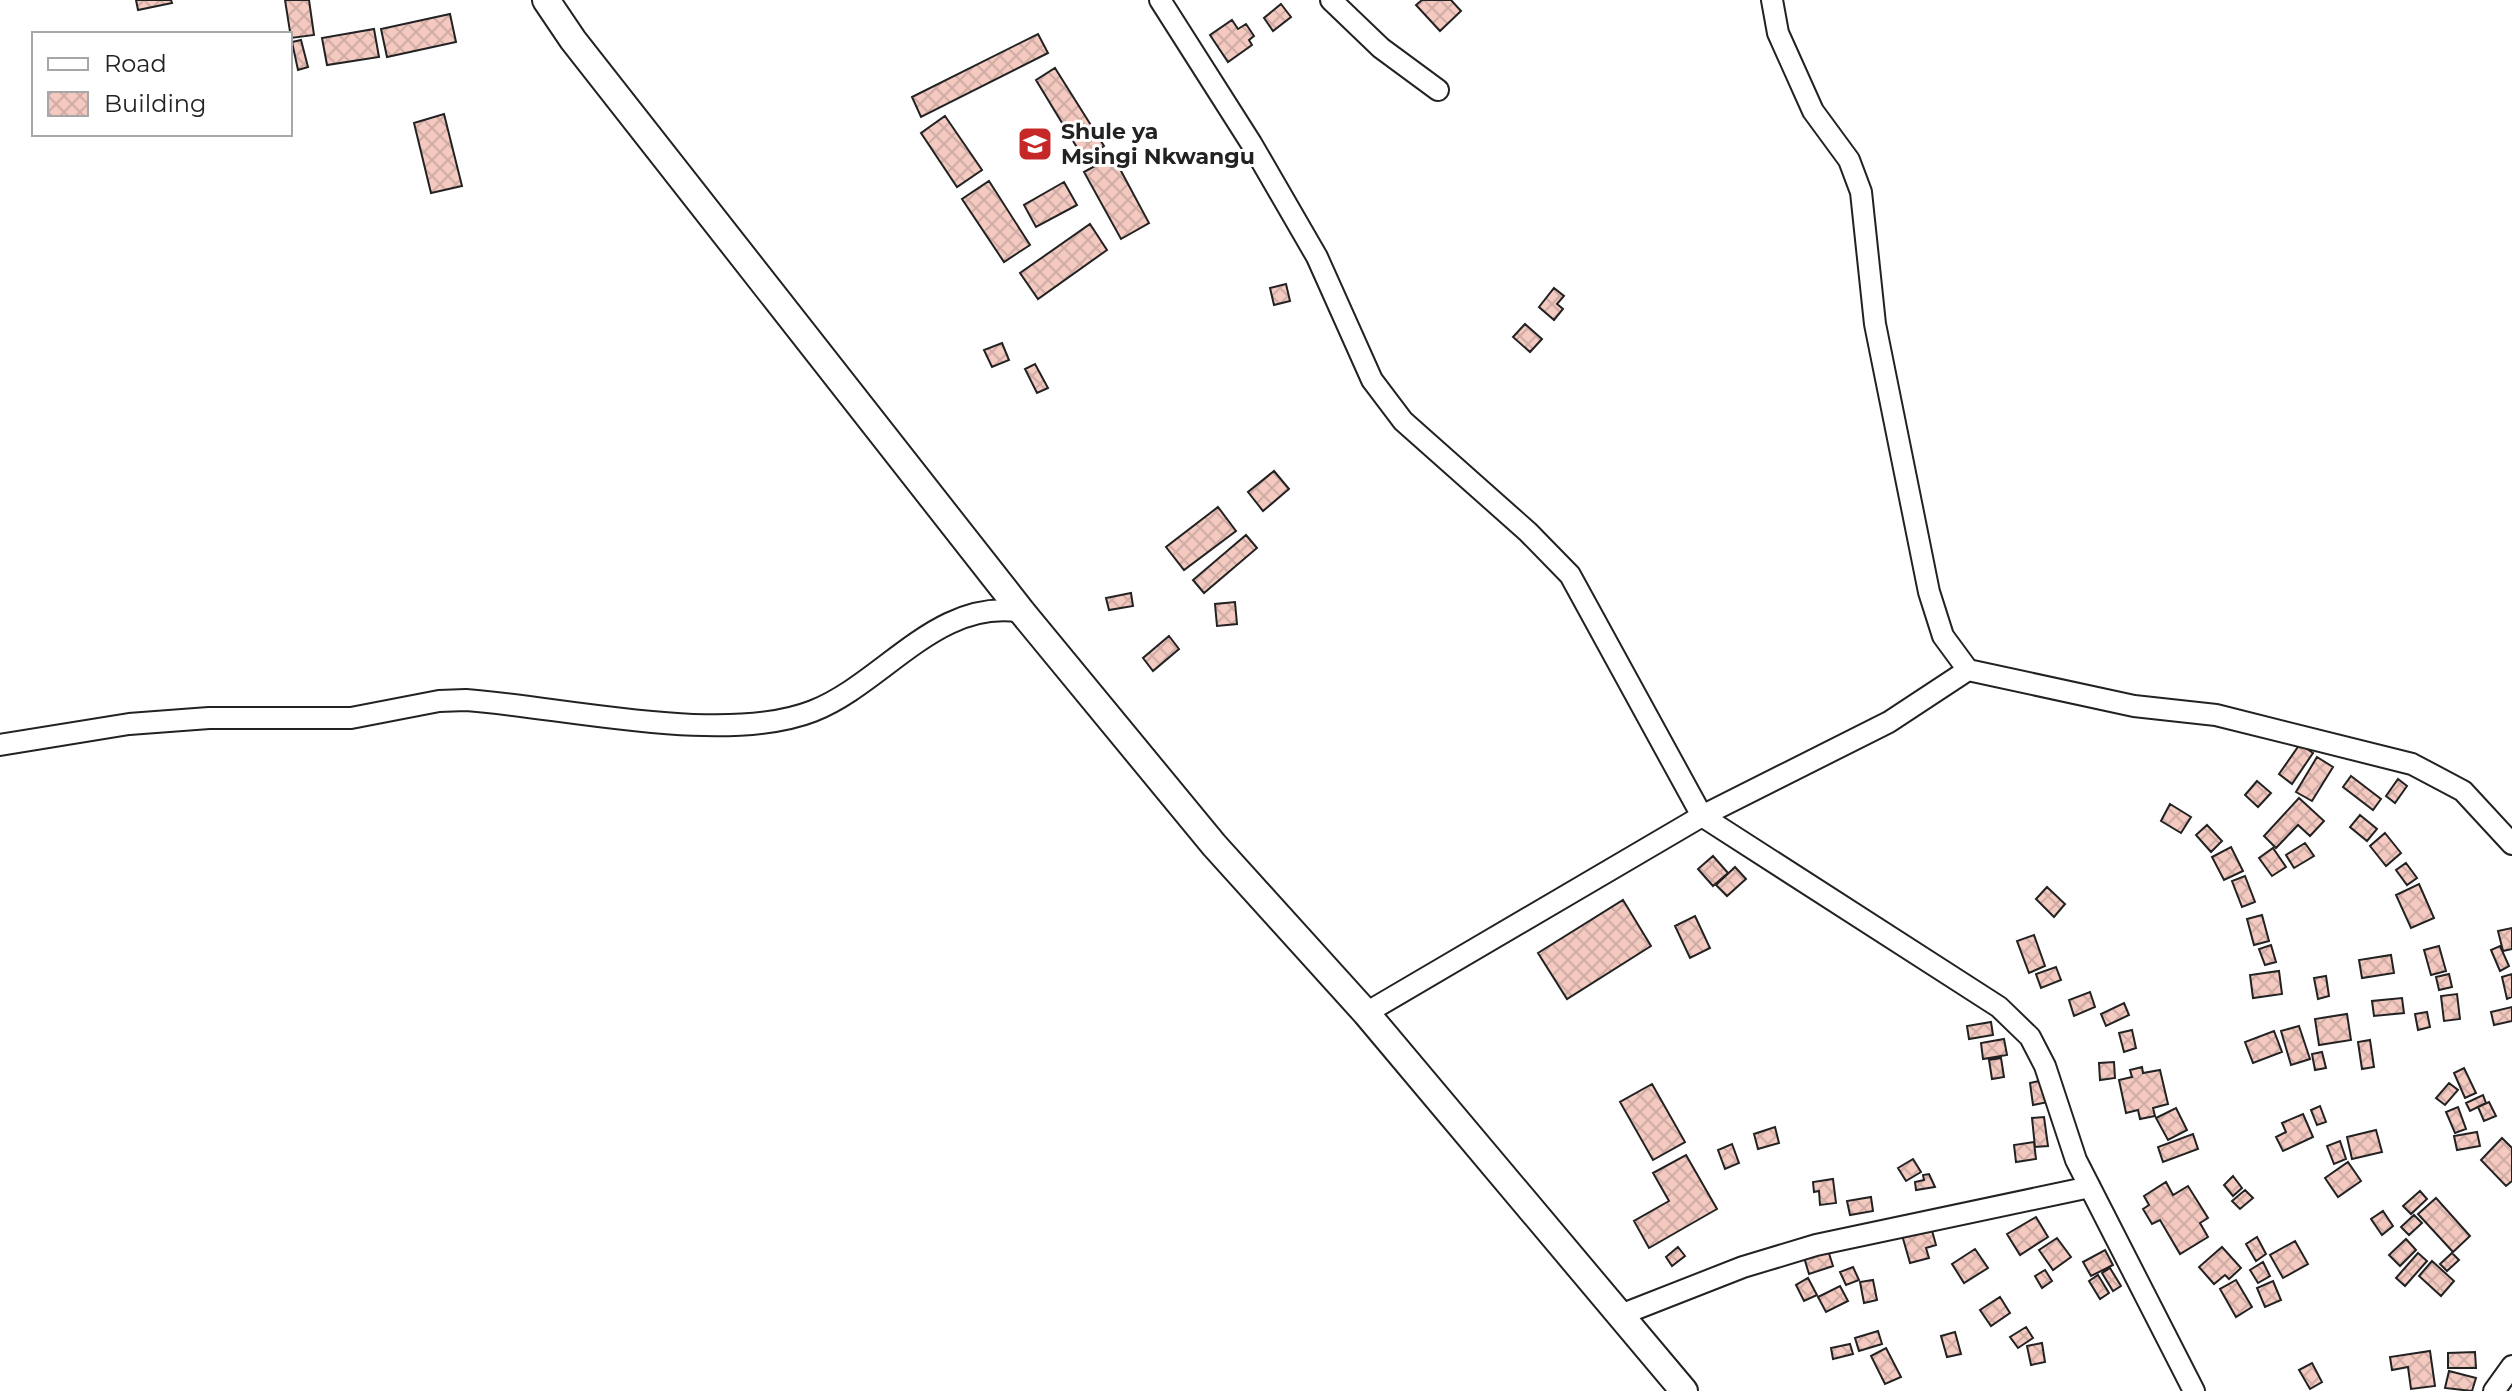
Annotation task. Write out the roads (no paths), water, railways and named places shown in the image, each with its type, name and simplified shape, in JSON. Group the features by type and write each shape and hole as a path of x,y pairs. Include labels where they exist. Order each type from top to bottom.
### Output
{"street":[{"path":"546,0 573,40 1022,612 1214,845 1366,1013 1623,1314 1684,1391"},
{"path":"1160,0 1251,143 1317,257 1372,380 1403,421 1528,532 1570,575 1702,816 1999,1007 2030,1037 2040,1056 2076,1160 2194,1391"},
{"path":"1331,0 1381,48 1438,90"},
{"path":"1772,0 1778,33 1813,111 1849,160 1861,192 1875,324 1926,578 1943,636 1968,670 2134,706 2216,715 2412,764 2463,791 2512,844"},
{"path":"0,745 129,724 209,718 351,718 439,701 466,700 647,720 760,722 813,711 841,696 910,647 962,618 996,607 1022,612"},
{"path":"1366,1013 1702,816 1889,722 1968,670"},
{"path":"1623,1314 1743,1267 1816,1245 2090,1187"},
{"path":"2494,1391 2512,1366"}],"place":[{"name":"Shule ya Msingi Nkwangu","path":"1035,144"}]}
